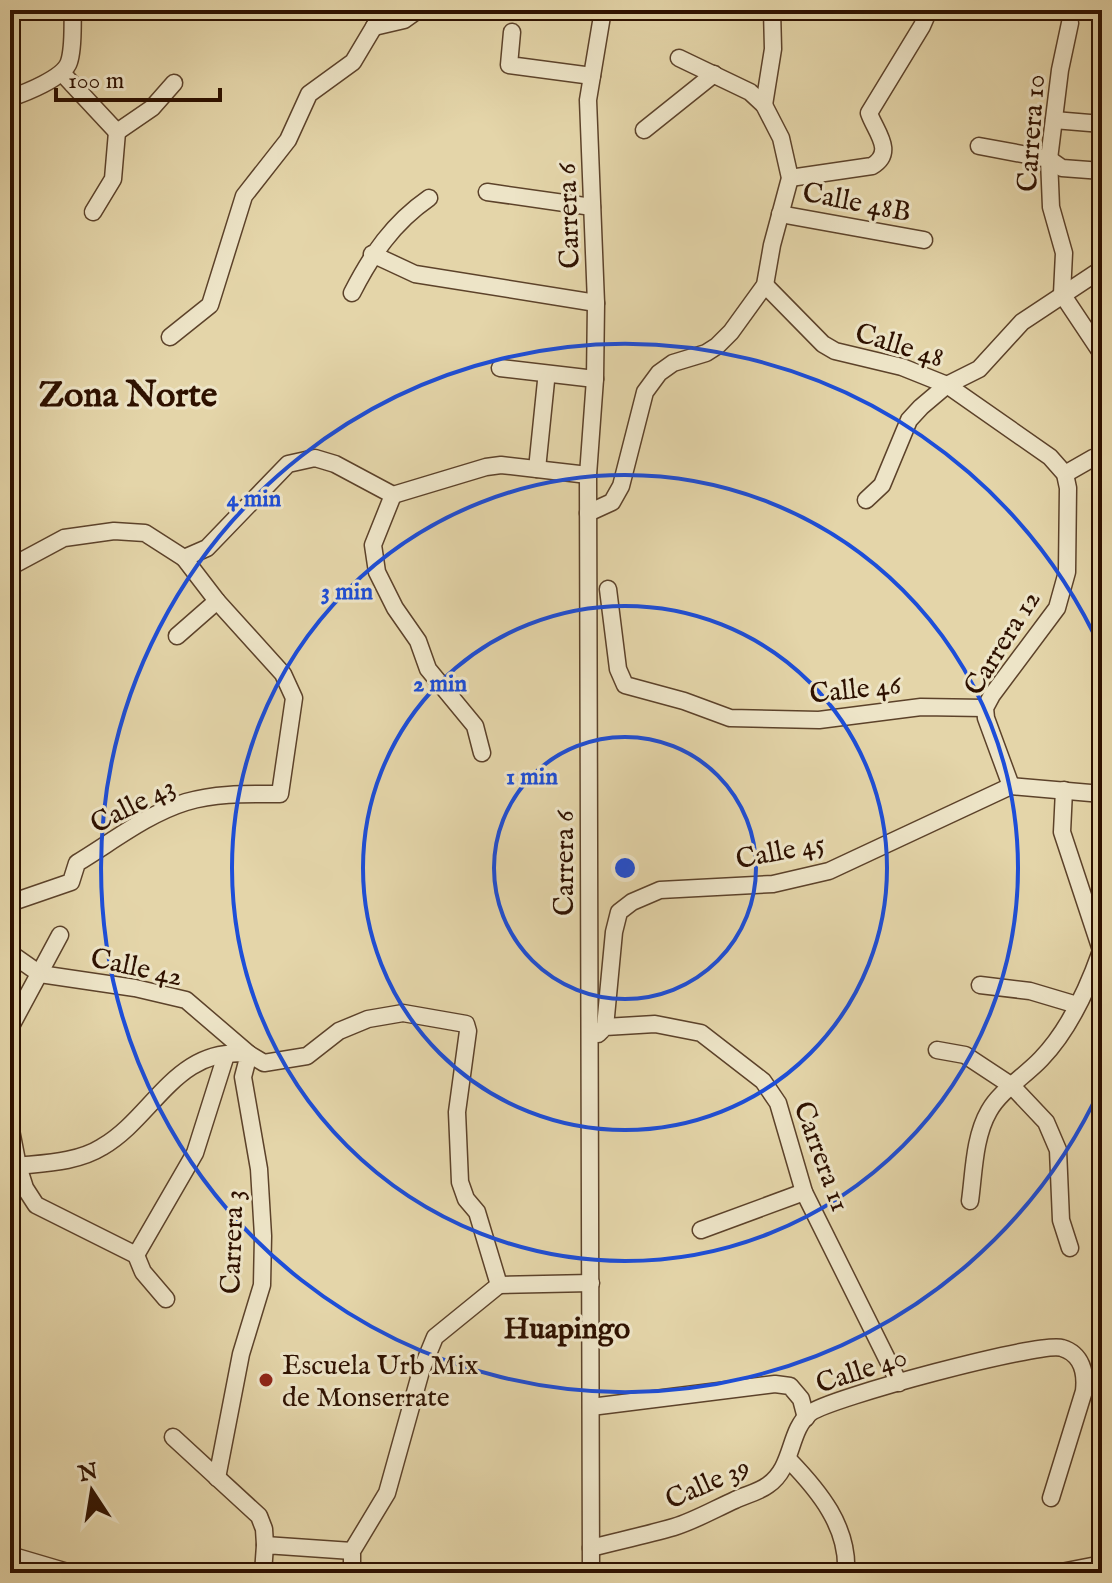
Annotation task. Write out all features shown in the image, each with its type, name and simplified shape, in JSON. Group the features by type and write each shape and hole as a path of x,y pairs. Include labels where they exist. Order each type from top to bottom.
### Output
{"street":[{"path":"10,98 62,73 69,63 73,10"},
{"path":"170,337 210,305 244,196 288,140 309,94 353,62 384,10"},
{"path":"374,27 404,20 418,10"},
{"name":"Carrera 6","path":"591,1573 588,475 595,379 596,303 588,100 603,10"},
{"path":"764,105 773,49 772,10"},
{"path":"790,178 872,166 880,161 883,156 881,136 869,113 929,10"},
{"name":"Carrera 10","path":"1062,294 1064,253 1051,207 1049,159 1060,70 1070,23"},
{"path":"512,32 509,65 592,76"},
{"path":"588,513 612,502 621,486 645,392 659,373 673,363 706,353 717,346 765,285 790,178 781,138 764,105 750,92 679,58"},
{"path":"62,73 117,132 113,179 93,212"},
{"path":"644,130 714,74"},
{"path":"117,132 152,108 174,83"},
{"path":"1054,120 1102,124"},
{"path":"979,146 1049,159 1062,168 1102,171"},
{"path":"487,192 592,207"},
{"path":"352,293 372,254 405,214 429,198"},
{"name":"Calle 48B","path":"780,214 924,240"},
{"path":"372,254 415,274 596,303"},
{"path":"866,500 882,485 909,420 947,385 979,369 1022,322 1102,269"},
{"name":"Calle 48","path":"765,285 823,344 835,351 902,367 947,385 1050,457 1065,474"},
{"path":"1062,294 1102,354"},
{"path":"500,368 595,379"},
{"path":"537,469 546,381"},
{"path":"1065,474 1093,458 1102,457"},
{"path":"184,558 207,548 288,464 315,458 335,464 393,495 501,465 588,475"},
{"name":"Carrera 12","path":"1011,786 985,708 1057,608 1067,572 1068,488 1065,474"},
{"path":"393,495 373,545 377,572 395,608 418,641 428,669 475,726 482,753"},
{"path":"10,567 64,538 114,531 145,533 184,558 217,601 177,636"},
{"name":"Calle 46","path":"608,589 618,669 625,685 684,701 730,718 819,720 921,707 985,708"},
{"name":"Calle 43","path":"10,903 71,882 77,863 159,813 186,802 221,795 280,794 294,698 283,674 217,601"},
{"name":"Calle 45","path":"605,1027 614,932 619,912 632,902 660,890 773,884 829,871 1011,786 1102,794"},
{"path":"970,1201 979,1137 989,1110 1043,1057 1077,1005 1102,952 1062,832 1064,790"},
{"path":"10,1028 60,935"},
{"name":"Calle 42","path":"10,953 40,974 135,988 186,1000 249,1054"},
{"path":"980,985 1030,991 1077,1005"},
{"path":"18,1166 59,1162 99,1150 120,1136 176,1075 193,1064 226,1055 249,1054 264,1063 307,1056 339,1031 368,1019 403,1013 466,1024 468,1031 457,1112 460,1182 466,1199 477,1212 499,1285"},
{"name":"Carrera 11","path":"605,1027 655,1024 701,1033 763,1081 778,1103 804,1192 899,1383"},
{"path":"590,1043 605,1027"},
{"path":"937,1050 965,1055 1012,1086 1046,1122 1058,1150 1061,1220 1070,1248"},
{"name":"Carrera 3","path":"217,1478 241,1354 262,1285 261,1195 243,1077 249,1054"},
{"path":"136,1255 195,1153 226,1055"},
{"path":"10,1125 25,1188 36,1205 136,1255 143,1272 166,1299"},
{"path":"701,1230 804,1192"},
{"path":"352,1573 352,1551 387,1493 421,1371 435,1337 499,1285 591,1283"},
{"name":"Calle 40","path":"806,1418 811,1412 899,1383 1035,1348 1058,1346 1072,1351 1083,1366 1085,1376 1084,1391 1051,1498"},
{"name":"Calle 40","path":"591,1407 775,1384 790,1386 801,1399 806,1418"},
{"name":"Calle 39","path":"591,1548 690,1521 769,1485 789,1460 797,1429 806,1418"},
{"path":"173,1437 259,1516 264,1529 263,1573"},
{"path":"789,1460 820,1492 843,1536 846,1573"},
{"path":"265,1545 352,1551"},
{"path":"10,1555 71,1573"},
{"path":"1056,1573 1102,1564"}],"place":[{"name":"Escuela Urb Mix de Monserrate","path":"266,1380"}],"district":[{"name":"Zona Norte","path":"128,393"},
{"name":"Huapingo","path":"567,1328"}]}
